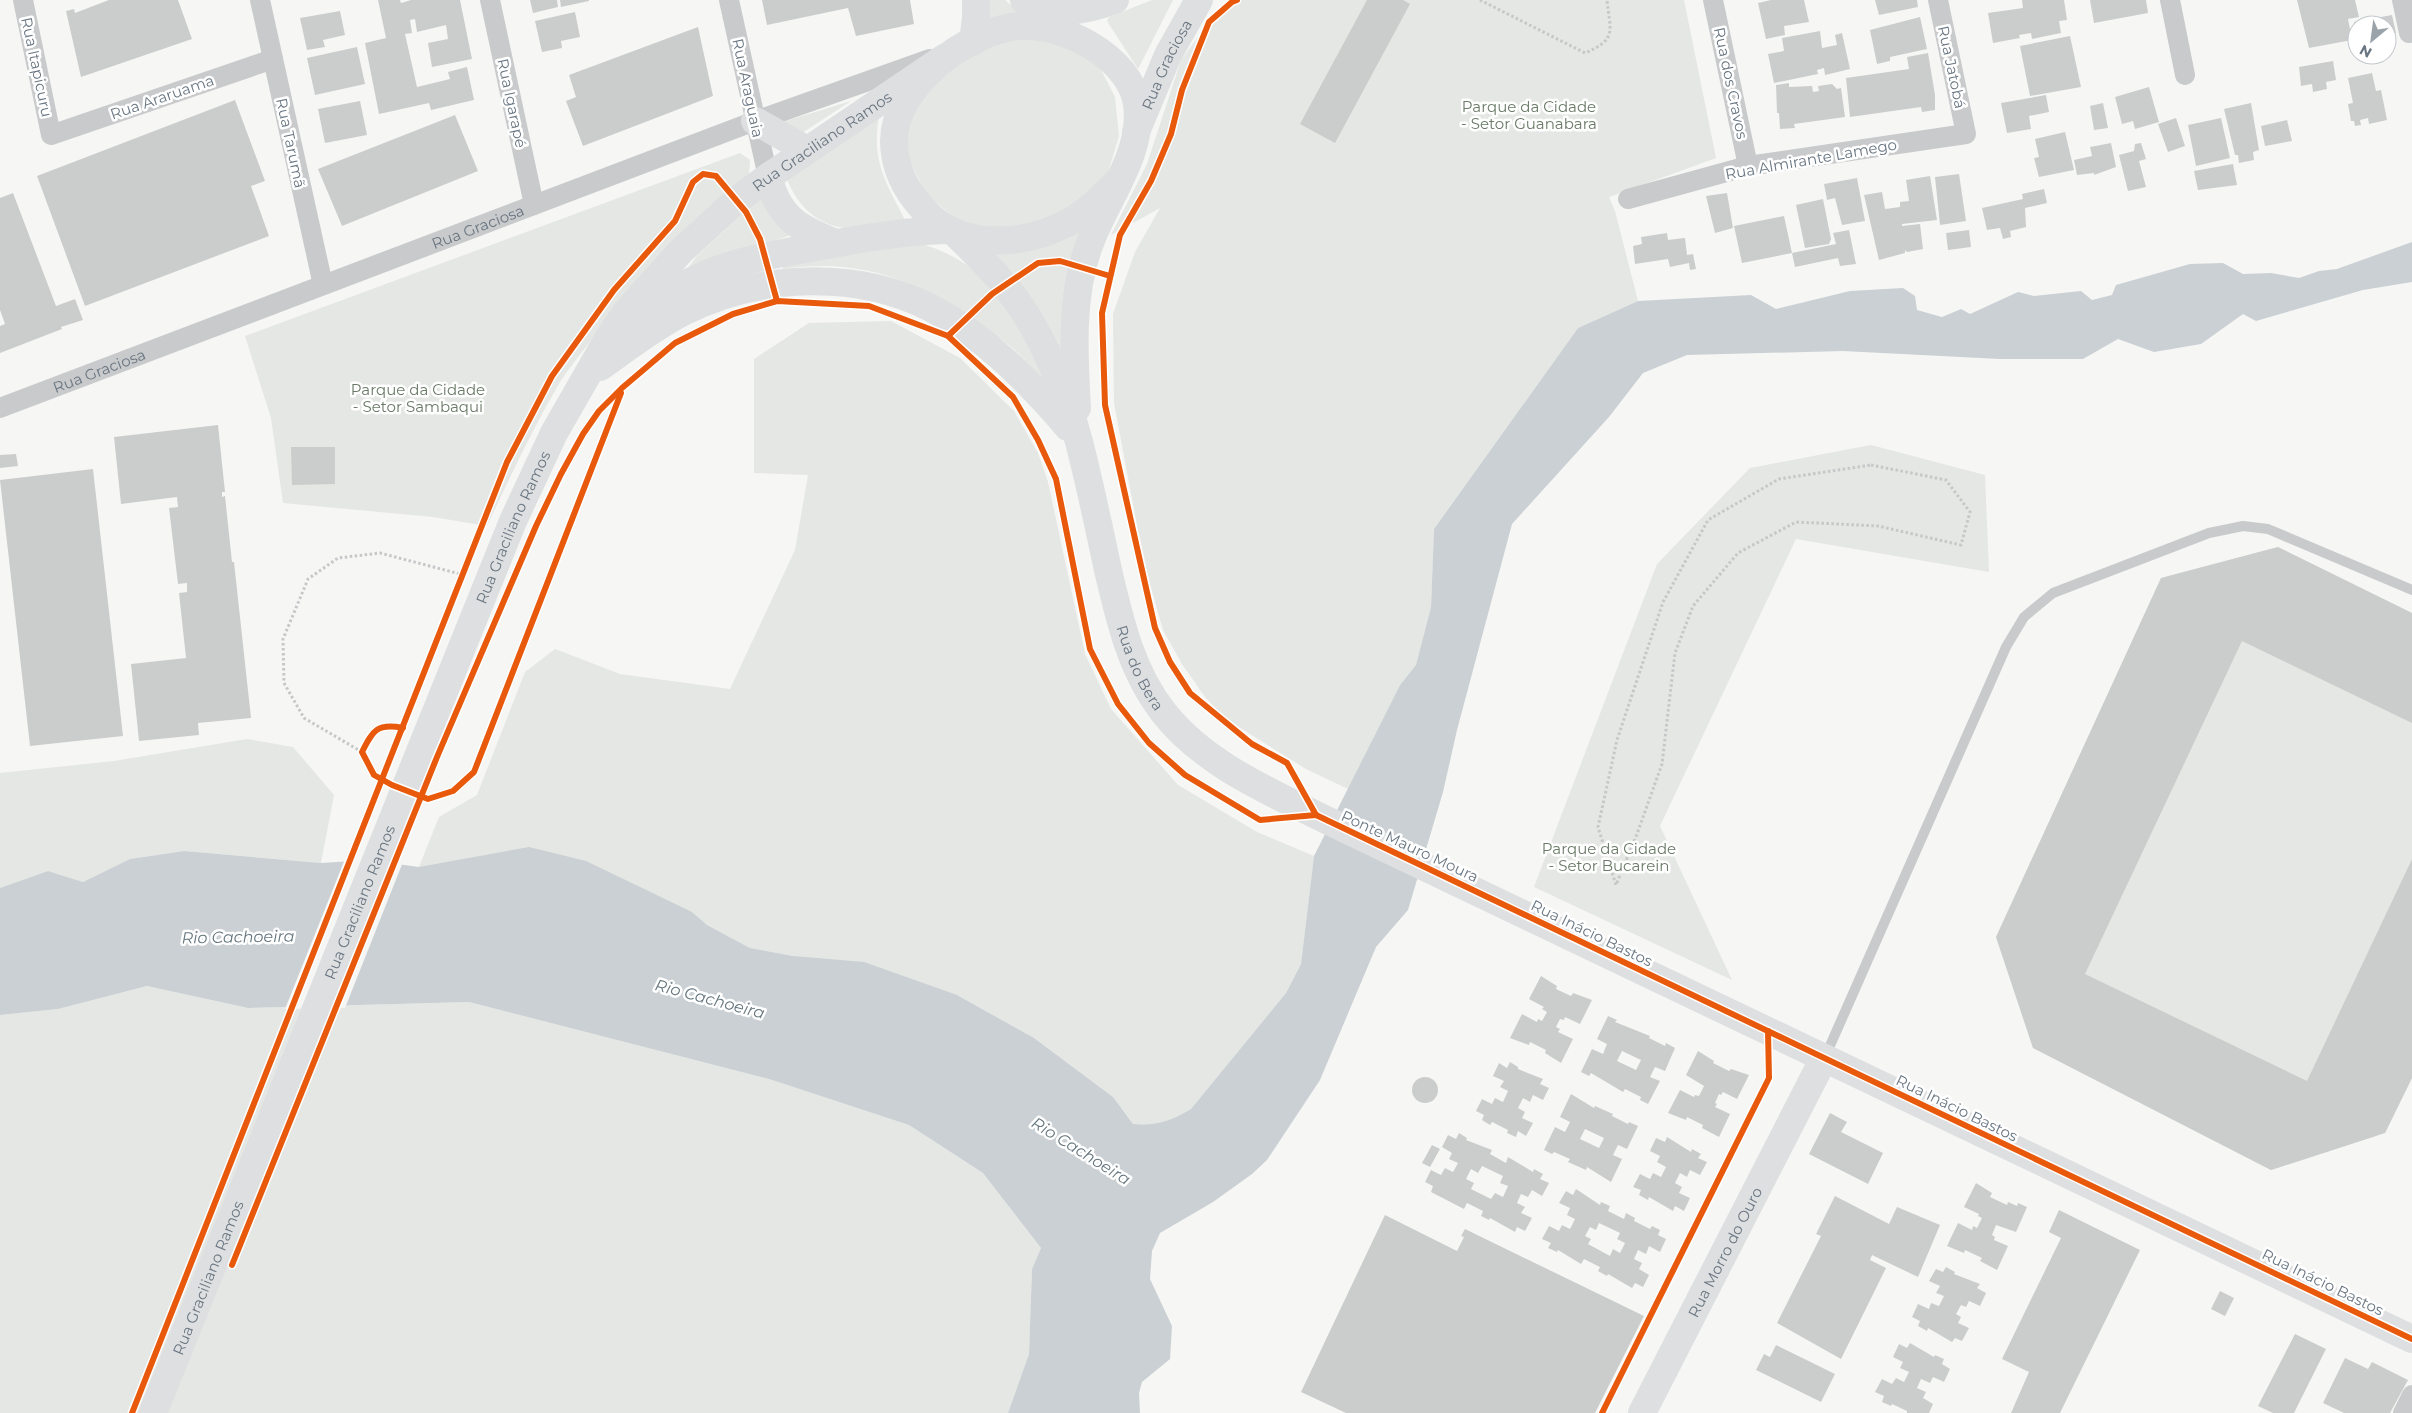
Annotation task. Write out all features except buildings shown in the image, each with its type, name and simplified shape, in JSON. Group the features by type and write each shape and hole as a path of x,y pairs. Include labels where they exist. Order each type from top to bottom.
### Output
{"main road":[{"path":"958,50 976,18 976,0"},
{"path":"1024,0 1051,10 1115,0"},
{"name":"Rua Graciosa","path":"1119,180 1136,132 1168,55 1199,0"},
{"path":"1081,6 1100,51"},
{"path":"958,50 996,31 1028,26 1079,39 1100,51 1117,66 1129,83 1136,104 1136,132"},
{"name":"Rua Graciliano Ramos","path":"153,1413 420,750 532,478 575,395 614,331 651,284 711,223 768,177 958,50"},
{"name":"Rua do Bera","path":"958,50 919,83 902,108 894,130 894,155 901,178 914,199 926,213 951,232 1005,286 1036,330 1050,360 1079,440 1122,630 1140,678 1164,713 1194,743 1219,763 1251,783 1316,815"},
{"path":"755,121 807,150"},
{"path":"768,177 780,209 790,220 801,228 836,243"},
{"path":"951,232 973,239 994,241 1046,232 1079,216 1119,180"},
{"name":"Rua do Bera","path":"1079,440 1075,332 1082,267 1090,243 1119,180"},
{"name":"Rua Graciliano Ramos","path":"575,395 633,327 656,305 686,284 723,268 836,243 912,231 951,232"},
{"path":"600,367 651,330 685,311 726,294 773,284 807,281 840,283 880,289 932,308 959,325 1000,357 1039,393 1079,440"},
{"name":"Ponte Mauro Moura","path":"1316,815 1492,899"},
{"name":"Rua Inácio Bastos","path":"1492,899 2412,1338"},
{"path":"1777,1035 1792,1057 1808,1090 1826,1078 1853,1072"},
{"name":"Rua Morro do Ouro","path":"1642,1413 1824,1058"}],"street":[{"name":"Rua Itapicuru","path":"23,0 51,135"},
{"name":"Rua Tarumã","path":"260,0 323,285"},
{"name":"Rua Igarapé","path":"490,0 534,205"},
{"name":"Rua Araguaia","path":"729,0 768,177"},
{"name":"Rua dos Cravos","path":"1713,0 1748,166"},
{"name":"Rua Jatobá","path":"1938,0 1966,134"},
{"path":"2170,0 2185,75"},
{"path":"2402,0 2408,34"},
{"name":"Rua Graciosa","path":"0,408 755,121 958,50"},
{"name":"Rua Araruama","path":"51,135 273,59"},
{"name":"Rua Almirante Lamego","path":"1628,199 1748,166 1966,134"},
{"path":"2403,1413 2412,1396"}],"lane":[{"path":"1824,1058 2006,647 2024,617 2053,593 2209,533 2243,526 2268,529 2412,590"}],"path":[{"path":"1480,0 1585,53 1600,47 1609,37 1611,26 1607,0"},
{"path":"1871,465 1946,480 1970,512 1961,545 1878,526 1796,522 1738,553 1693,606 1675,653 1662,764 1616,886 1598,827 1617,740 1663,602 1708,520 1779,479 1871,465"},
{"path":"366,760 362,752 304,718 284,683 283,639 308,579 338,558 380,553 464,576 460,584"},
{"path":"362,752 366,745"}],"green space":[{"path":"985,0 1005,0 1020,13 988,24"},
{"path":"1152,0 1173,0 1138,69 1107,21 1109,17"},
{"name":"Parque da Cidade - Setor Guanabara","path":"1230,0 1684,0 1716,158 1609,197 1615,211 1638,301 1578,328 1434,529 1431,607 1416,665 1400,685 1348,789 1306,769 1226,719 1205,697 1182,664 1163,630 1150,584 1114,403 1113,314 1135,252 1160,208 1111,235 1147,164 1181,60 1209,22"},
{"path":"1032,36 1070,47 1098,64 1115,97 1119,136 1108,173 1083,202 1032,228 996,232 959,221 928,196 909,161 906,124 919,95 994,39"},
{"path":"851,101 799,135 773,125"},
{"path":"879,116 877,146 882,171 905,220 844,228 816,218 796,197 787,179"},
{"name":"Parque da Cidade - Setor Sambaqui","path":"740,153 750,160 749,177 606,321 571,366 540,417 487,526 433,517 283,503 271,418 245,336"},
{"path":"765,193 795,234 722,256 686,271 697,256"},
{"path":"1081,228 1065,372 1045,320 1022,285 989,250"},
{"path":"914,242 941,251 964,263 983,278 1013,316 1026,338 1048,387 1012,347 962,311 939,297 915,286 865,270 811,266 783,269 782,260"},
{"path":"891,321 960,358 1014,411 1038,453 1048,482 1085,654 1111,709 1178,785 1257,832 1314,856 1301,964 1286,993 1191,1109 1170,1120 1149,1124 1133,1124 1113,1097 1034,1038 957,995 793,956 750,948 707,925 692,912 419,867 439,817 477,795 525,672 555,649 620,674 730,689 795,550 808,475 754,473 754,359 809,323"},
{"name":"Parque da Cidade - Setor Bucarein","path":"1871,445 1985,475 1989,572 1796,539 1660,826 1732,980 1534,887 1657,564 1750,468"},
{"path":"2278,547 2412,613 2412,1078 2385,1133 2271,1170 2033,1048 1996,937 2161,578"},
{"path":"247,739 293,747 334,795 321,863 184,851 130,859 83,882 48,871 0,888 0,773 114,761"},
{"path":"147,986 248,1008 469,1002 769,1079 909,1125 983,1173 1041,1248 1032,1269 1029,1354 1008,1413 0,1413 0,1015 58,1009"}],"water":[{"name":"Rio Cachoeira","path":"2412,242 2412,282 2363,290 2256,321 2243,314 2201,344 2154,352 2118,339 2083,359 2000,359 1843,351 1687,355 1643,373 1609,417 1512,524 1457,730 1443,792 1408,910 1376,947 1320,1080 1267,1160 1252,1174 1213,1202 1160,1233 1152,1251 1150,1279 1172,1326 1170,1359 1142,1382 1139,1393 1140,1413 1008,1413 1029,1354 1032,1269 1041,1248 983,1173 909,1125 769,1079 469,1002 248,1008 147,986 58,1009 0,1015 0,888 48,871 83,882 130,859 184,851 321,863 369,860 419,867 529,847 586,861 692,912 707,925 750,948 793,956 864,962 957,995 1034,1038 1113,1097 1133,1124 1163,1122 1191,1109 1286,993 1301,964 1314,856 1400,685 1416,665 1431,607 1434,529 1578,328 1638,301 1751,295 1776,309 1850,291 1903,288 1915,296 1917,310 1942,317 1961,309 1970,314 2018,292 2034,296 2081,291 2092,300 2112,295 2116,285 2190,264 2223,263 2243,274 2271,273 2299,278 2319,271 2337,269"}],"pier":[{"path":"369,857 403,862 345,1008 285,1009 345,859"}],"cycle path":[{"path":"1237,0 1232,2 1209,22 1182,90 1171,134 1151,181 1120,235 1102,313 1105,405 1155,628 1170,662 1190,693 1252,744 1287,763 1316,815"},
{"path":"132,1413 507,462 552,376 614,290 675,221 693,182 703,174 716,176 746,212 760,239 777,301"},
{"path":"948,336 992,294 1038,263 1060,261 1110,276"},
{"path":"232,1265 437,757 536,526 561,474 583,434 599,411 622,388 675,343 733,314 777,301 869,306 948,336 1013,397 1038,440 1056,479 1090,649 1118,704 1149,743 1185,775 1260,820 1316,815"},
{"path":"403,728 382,728 373,733 369,738 362,752 374,775 392,785 428,799 453,791 474,772 621,393"},
{"path":"1316,815 2412,1339"},
{"path":"1602,1413 1769,1078 1768,1031"}]}
